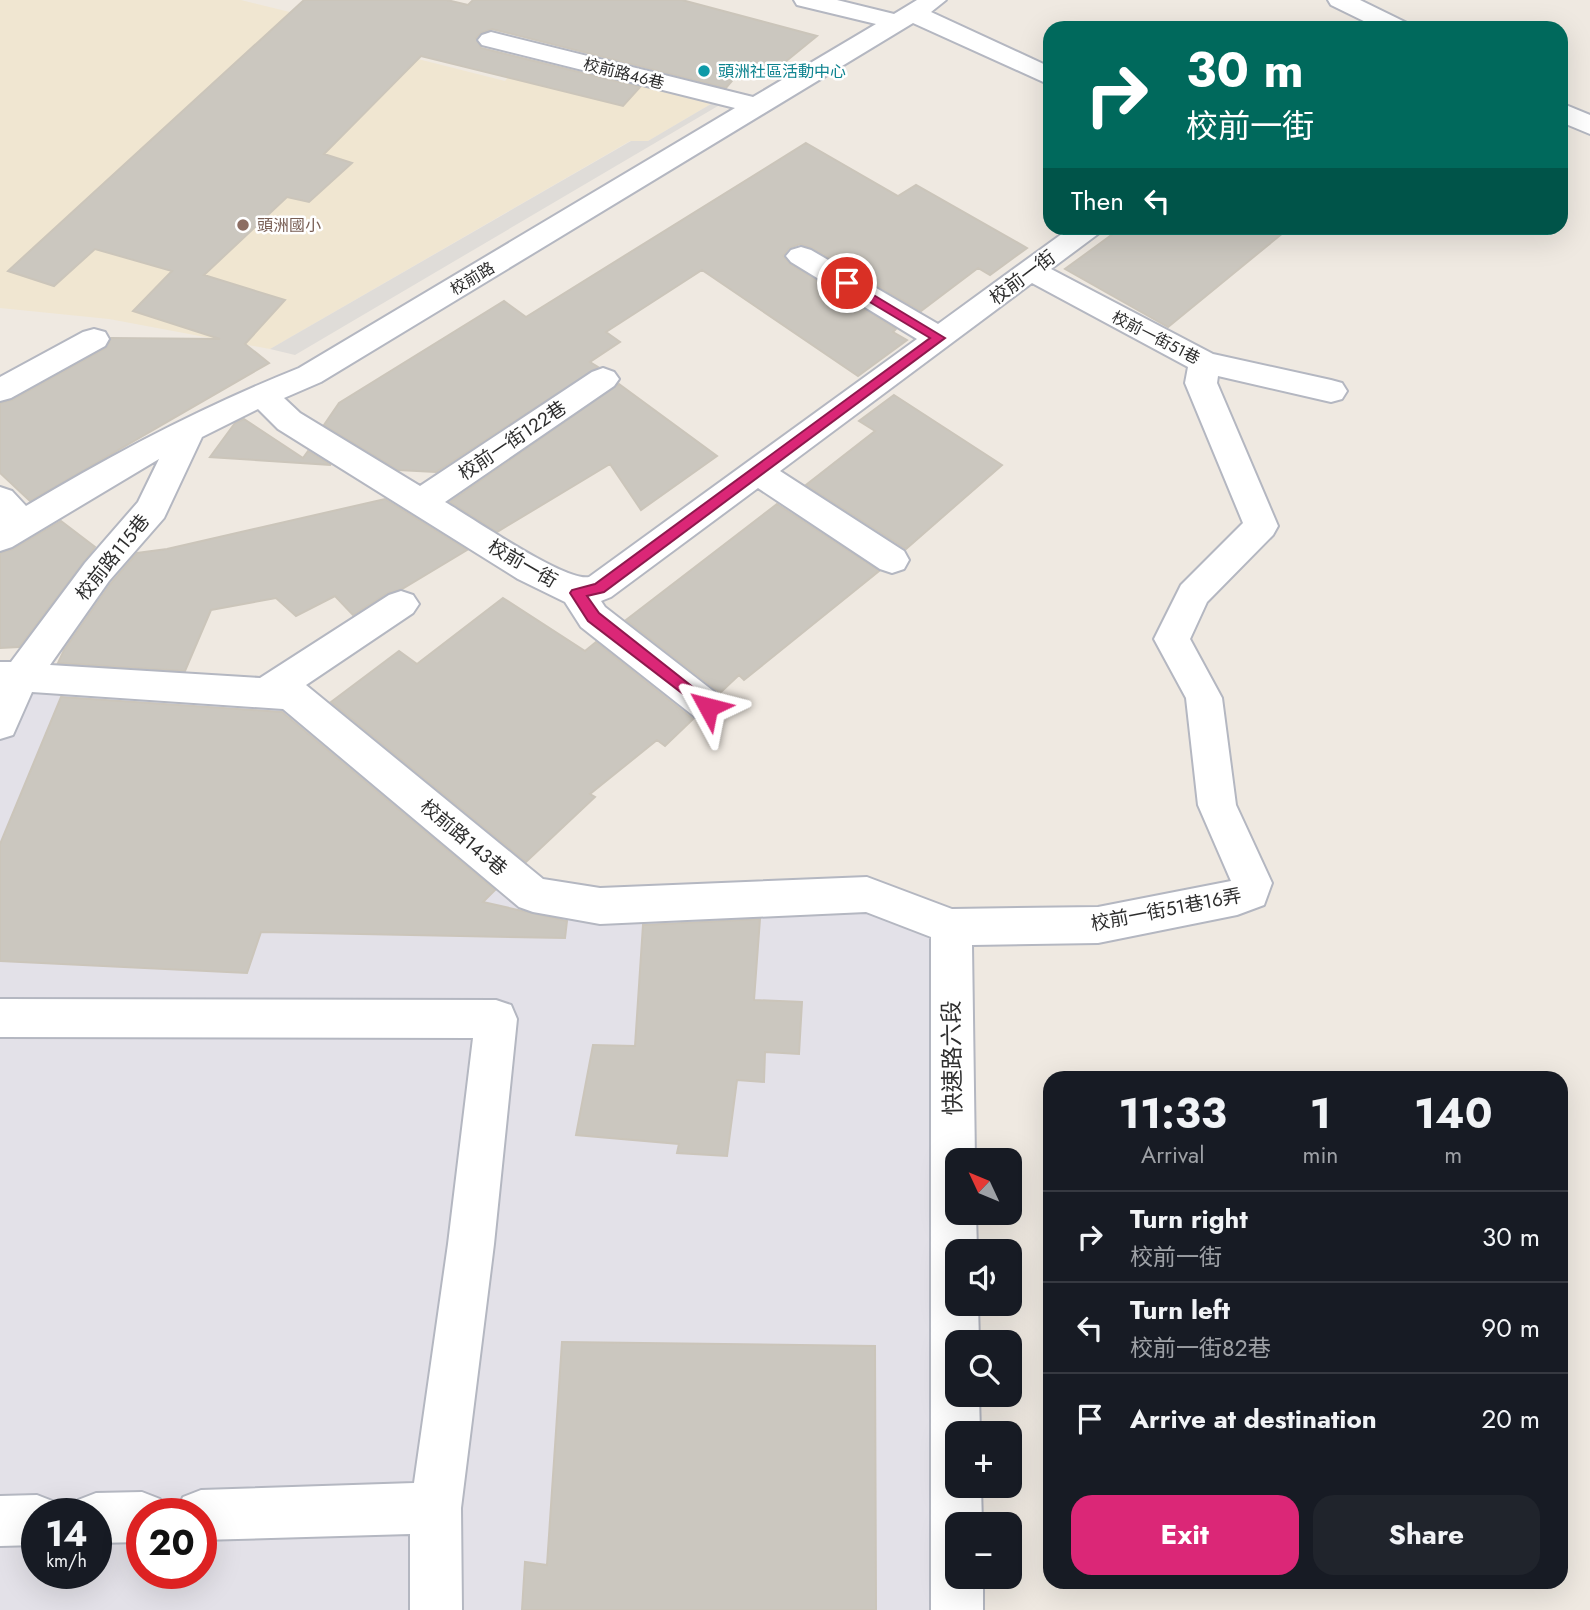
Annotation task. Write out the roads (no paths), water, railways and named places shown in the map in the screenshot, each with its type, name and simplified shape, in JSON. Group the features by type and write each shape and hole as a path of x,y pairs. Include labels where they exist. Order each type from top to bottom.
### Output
{"street":[{"path":"806,0 914,12 1043,74"},
{"path":"1340,0 1384,21"},
{"name":"校前路","path":"11,531 189,429 261,394 310,375 914,12"},
{"name":"校前路46巷","path":"491,40 757,106"},
{"path":"1568,115 1590,126"},
{"name":"校前一街","path":"261,394 289,421 530,570 577,593 599,588 1078,235"},
{"path":"801,256 939,338"},
{"name":"校前一街51巷","path":"1030,270 1204,362 1331,391"},
{"path":"0,390 94,339"},
{"name":"校前一街51巷16弄","path":"951,927 1098,925 1250,893 1252,883 1217,805 1204,698 1172,639 1193,594 1261,526 1201,383 1204,362"},
{"name":"校前一街122巷","path":"421,502 603,379"},
{"name":"校前路115巷","path":"0,724 10,676 152,509 189,429"},
{"path":"757,471 892,560"},
{"path":"0,499 11,531"},
{"path":"577,593 593,617 708,707"},
{"path":"265,693 401,604"},
{"name":"校前路143巷","path":"10,676 292,695 533,895 600,906 867,894 951,927"},
{"name":"快速路六段","path":"951,927 957,1610"},
{"path":"0,1018 496,1019 471,1244 436,1508 436,1610"},
{"path":"217,1515 436,1508"},
{"path":"0,1521 21,1520"}],"place":[{"name":"頭洲社區活動中心","path":"704,71"},
{"name":"頭洲國小","path":"243,225"}]}
